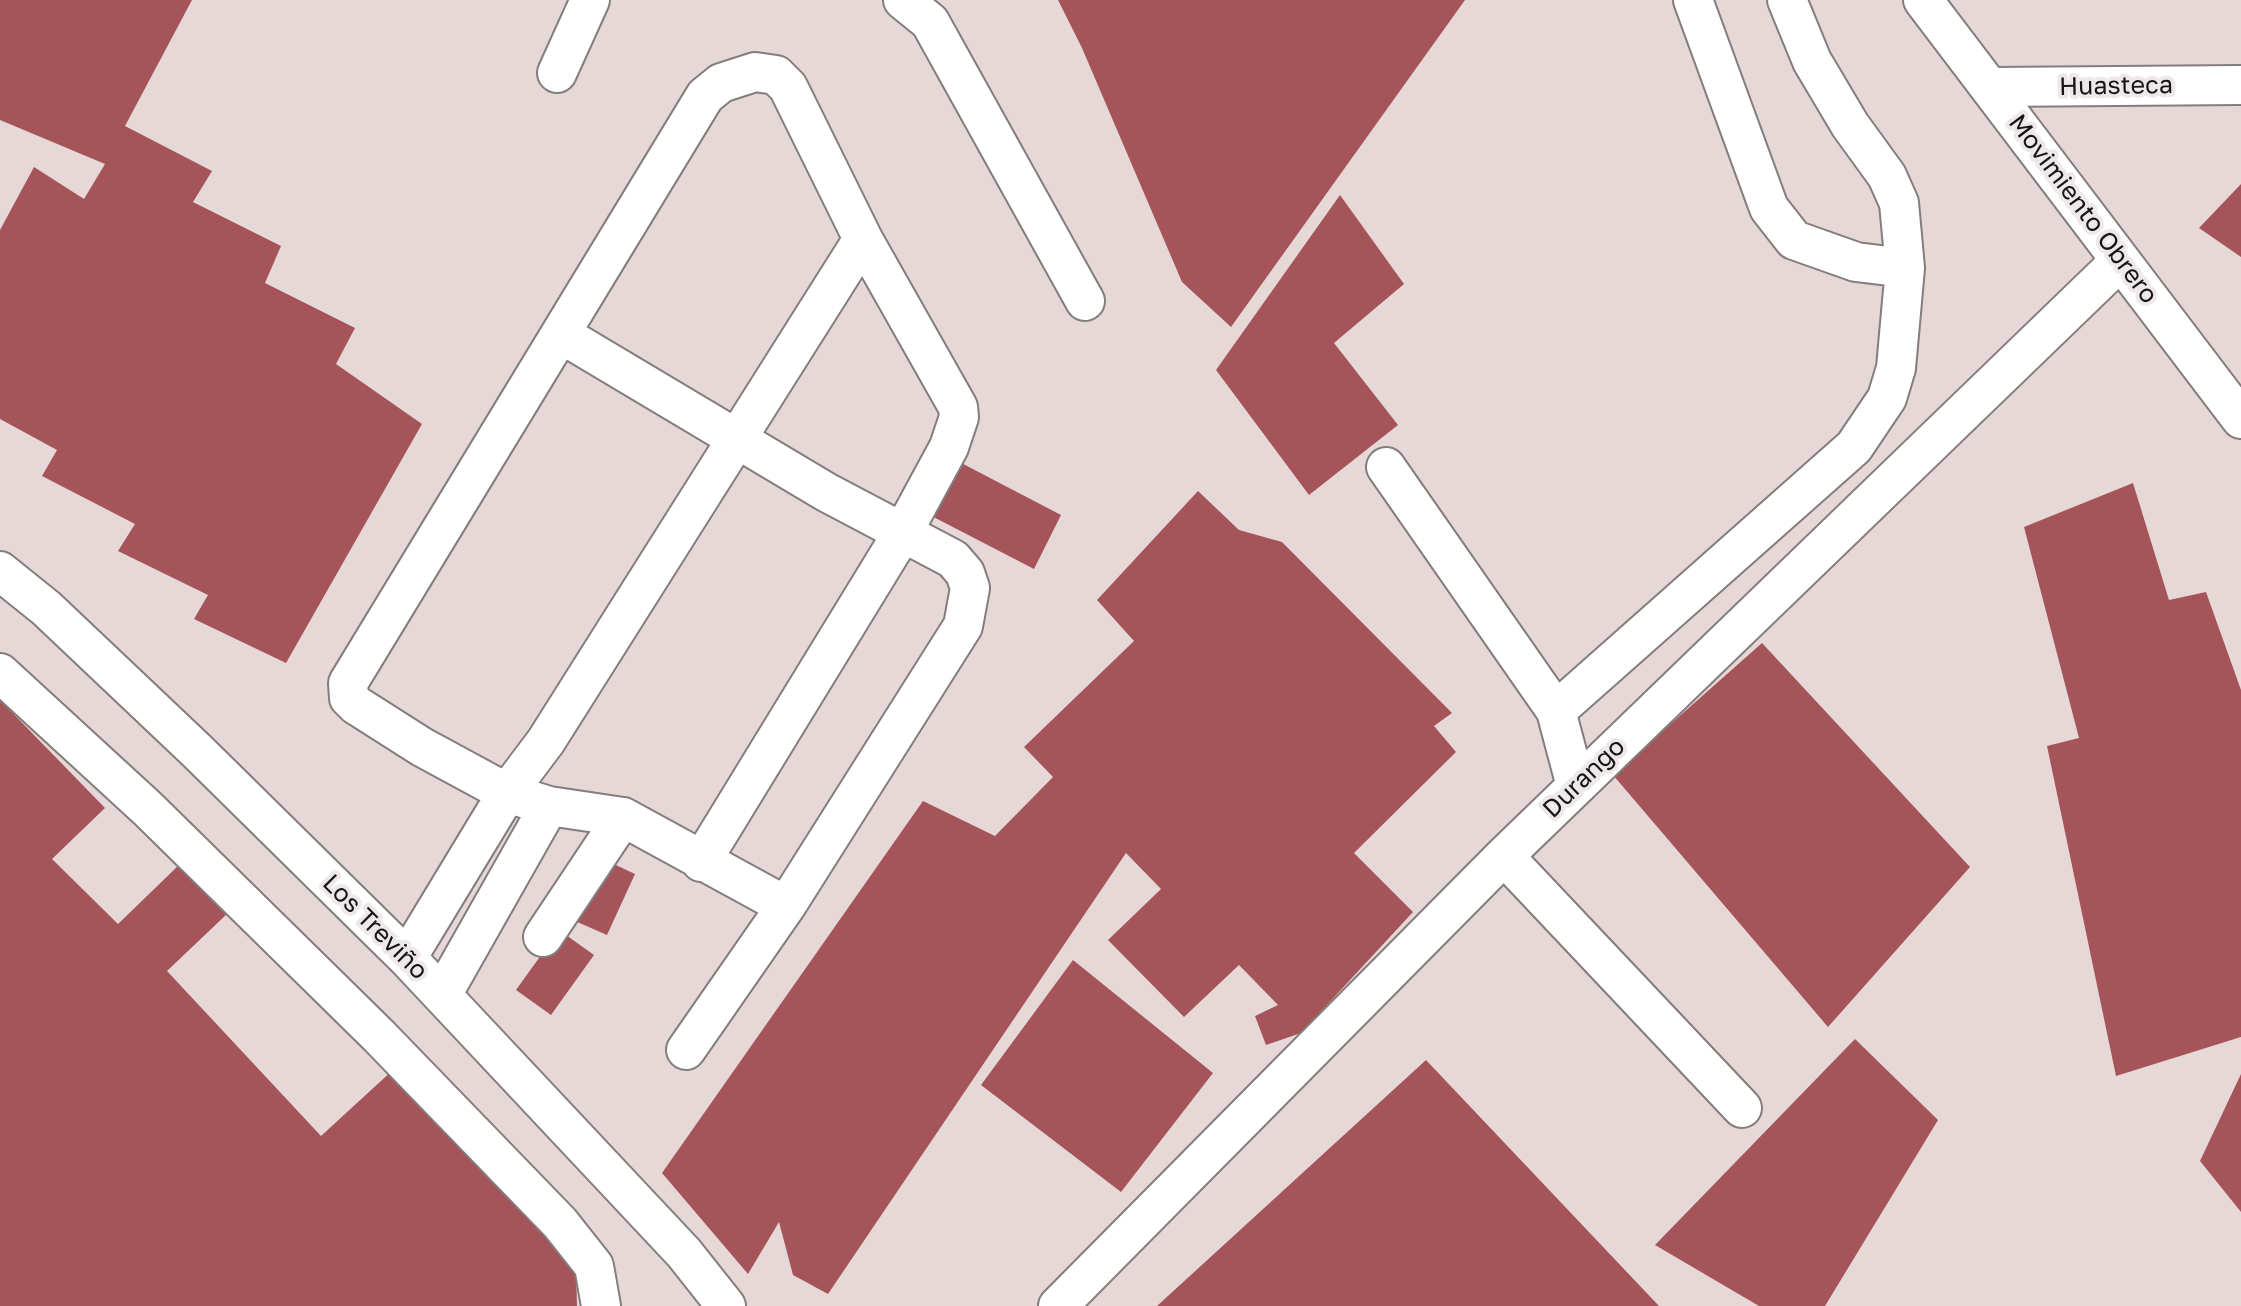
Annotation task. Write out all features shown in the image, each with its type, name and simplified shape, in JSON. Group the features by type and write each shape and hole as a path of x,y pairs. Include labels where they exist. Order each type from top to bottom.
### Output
{"street":[{"path":"557,73 590,0"},
{"path":"903,0 930,22 1086,301"},
{"path":"1693,0 1768,208 1794,240 1856,262 1905,268"},
{"path":"1556,711 1854,448 1887,398 1896,368 1905,268 1899,204 1887,176 1812,61 1787,0"},
{"name":"Movimiento Obrero","path":"1923,0 2241,419"},
{"path":"701,862 903,532 958,428 959,412 863,239 788,87 776,76 755,72 721,84 705,96 362,659 347,691 356,705 422,747 507,793 549,806 623,817 701,862 786,906"},
{"name":"Huasteca","path":"1992,88 2241,85"},
{"path":"407,958 507,793 546,741 863,239"},
{"name":"Durango","path":"1058,1306 1504,856 2120,261"},
{"path":"561,334 738,440 953,559 965,573 970,588 963,626 786,906 686,1050"},
{"path":"1386,466 1556,711 1576,786"},
{"name":"Los Treviño","path":"0,570 46,608 183,738 407,958 684,1253 726,1306"},
{"path":"0,673 148,809 379,1036 560,1223 594,1266 602,1306"},
{"path":"442,995 549,806"},
{"path":"542,937 623,817"},
{"path":"1504,856 1742,1108"}],"shaded area":[{"path":"0,0 2241,0 2241,1306 0,1306"}],"building":[{"path":"0,0 192,0 125,126 212,171 193,202 281,246 265,283 355,328 336,364 422,424 286,663 194,619 208,595 118,551 135,524 42,476 57,450 0,419 0,230 34,167 84,199 105,164 0,120"},
{"path":"1058,0 1465,0 1231,327 1182,282"},
{"path":"2241,184 2241,257 2199,228"},
{"path":"1340,195 1404,284 1334,343 1398,425 1309,495 1216,370"},
{"path":"946,455 1061,515 1034,569 918,509"},
{"path":"2133,483 2169,600 2206,592 2241,690 2241,1037 2116,1076 2047,746 2079,738 2024,527"},
{"path":"1198,491 1239,530 1282,542 1452,713 1434,726 1456,752 1354,853 1413,912 1301,1033 1266,1045 1255,1016 1278,1005 1239,965 1184,1017 1108,940 1161,889 1126,853 828,1294 793,1275 779,1222 748,1274 662,1173 923,801 995,836 1053,777 1024,747 1134,641 1097,600"},
{"path":"1762,643 1970,867 1828,1027 1613,775"},
{"path":"0,700 105,808 52,859 118,924 179,865 228,913 167,971 321,1136 394,1069 576,1269 577,1306 0,1306"},
{"path":"603,859 635,874 607,935 575,921"},
{"path":"559,930 594,955 551,1015 516,990"},
{"path":"1073,960 1213,1073 1121,1192 981,1085"},
{"path":"1855,1039 1938,1120 1825,1306 1759,1306 1655,1245"},
{"path":"1426,1060 1659,1306 1157,1306"},
{"path":"2241,1074 2241,1212 2200,1161"}]}
